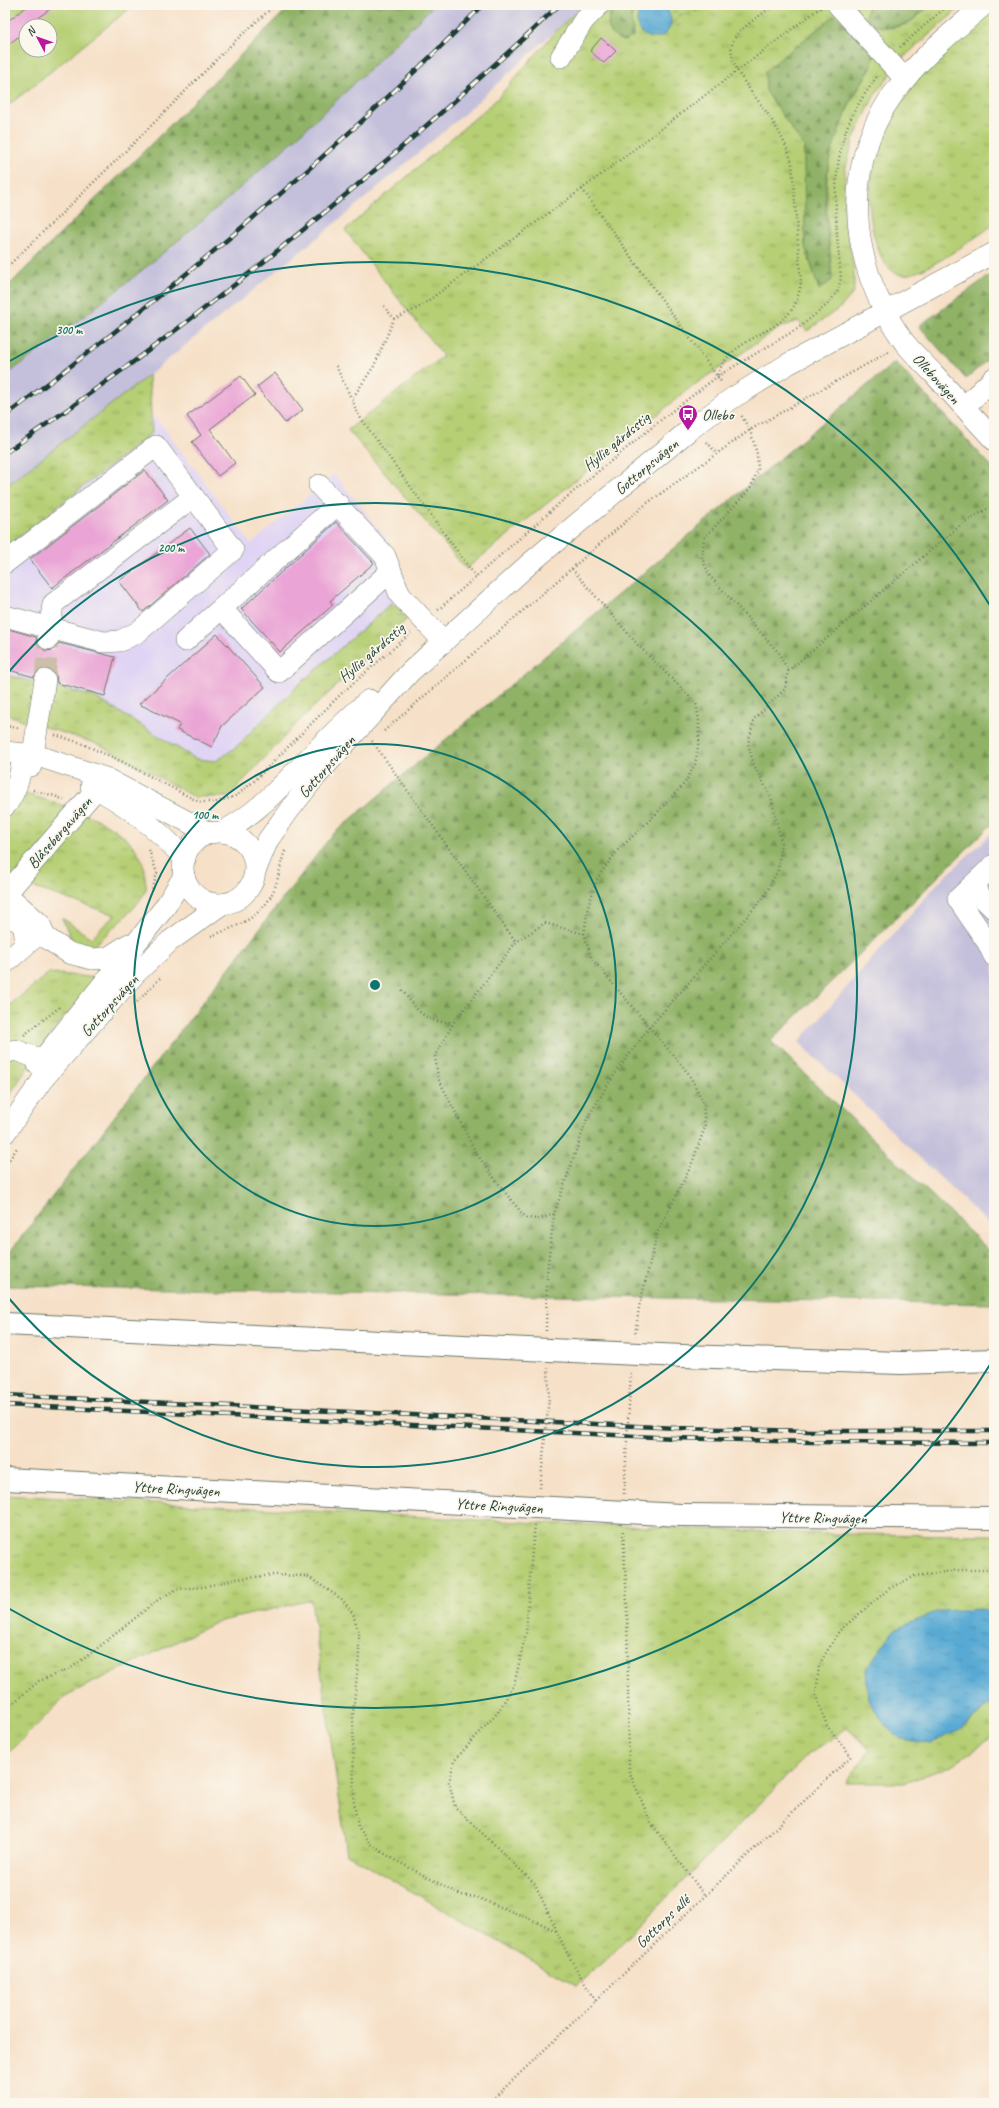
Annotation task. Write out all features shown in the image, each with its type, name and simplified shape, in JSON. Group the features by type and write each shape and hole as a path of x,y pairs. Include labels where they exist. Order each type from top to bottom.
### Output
{"highway":[{"path":"5,1324 683,1356 901,1363 994,1360"},
{"path":"901,1363 994,1354"},
{"name":"Yttre Ringvägen","path":"5,1479 680,1514 994,1518"}],"street":[{"path":"561,57 584,20 599,5"},
{"path":"838,5 904,79"},
{"name":"Ollebovägen","path":"984,5 946,37 904,79 889,101 873,128 861,164 857,207 860,247 871,281 886,312 905,342 994,440"},
{"name":"Gottorpsvägen","path":"954,276 994,247"},
{"name":"Gottorpsvägen","path":"5,1113 49,1062 136,973 170,941 222,904 234,901 246,892 253,882 256,869 268,840 316,776 410,672 529,564 688,431 731,399 788,364 954,276 994,253"},
{"path":"964,407 994,378"},
{"path":"5,562 156,446 233,550 138,632 120,641 103,642 49,633 5,616"},
{"path":"319,485 385,556 400,595 444,642"},
{"path":"49,633 53,604 194,497"},
{"path":"186,641 338,504"},
{"path":"222,609 279,672 391,571"},
{"name":"Gottorpsvägen","path":"13,1138 21,1109 49,1062 165,907 184,867 190,847 198,839 242,821 267,802 345,722 380,690 410,672"},
{"path":"5,806 11,799 17,785 20,758 38,731 45,680"},
{"name":"Blåsebergavägen","path":"20,758 101,784 216,832"},
{"name":"Blåsebergavägen","path":"101,784 123,804 148,822 166,838 184,867"},
{"name":"Blåsebergavägen","path":"5,894 101,784"},
{"path":"216,832 237,836 246,844 254,857 256,869"},
{"path":"965,893 994,865"},
{"path":"184,867 189,888 199,897 210,903 222,904"},
{"path":"965,893 994,909"},
{"path":"965,893 994,956"},
{"path":"5,894 40,924 45,936 69,953 92,960 108,958 142,936"},
{"path":"5,919 14,919 21,922 25,930 25,944"},
{"path":"5,963 25,944 35,937 45,936"},
{"path":"5,1053 15,1050 49,1062"}],"path":[{"path":"5,9 11,5"},
{"path":"5,269 136,142 235,41 275,5"},
{"path":"718,376 723,363 732,353 774,326 790,312 798,297 801,283 792,163 788,150 769,116 737,71 730,52 735,38 774,5"},
{"path":"352,399 374,366 394,319 418,308 582,189 824,5"},
{"path":"582,189 718,376"},
{"path":"384,306 394,319"},
{"path":"366,747 646,504 750,430 905,342"},
{"path":"760,352 762,356"},
{"path":"336,366 357,413 476,577"},
{"name":"Hyllie gårdsstig","path":"5,726 38,731 78,742 122,762 199,802 216,802 236,796 253,782 342,693 561,502 667,415 718,376"},
{"path":"546,1338 547,1272 554,1214 587,1118 612,1078 649,1028 764,897 778,870 781,841 771,797 754,765 748,744 754,719 785,689 788,671 779,653 709,575 702,558 704,538 750,489 758,470 757,454 750,430"},
{"path":"707,442 717,454"},
{"path":"788,671 963,523 994,505"},
{"path":"572,569 638,645 696,703 699,721 699,741 695,764 685,783 655,816 617,851 598,877 588,907 584,934 592,959 688,1074 702,1102 705,1127 691,1166 658,1231 639,1307 635,1337"},
{"path":"372,741 516,942"},
{"path":"208,937 246,921 265,907 276,886 285,850 290,844"},
{"path":"554,1214 540,1219 526,1218 507,1195 476,1153 438,1078 435,1056 454,1022 516,942 545,923 584,934"},
{"path":"133,1007 164,973"},
{"path":"402,990 420,1014 439,1023 454,1022"},
{"path":"5,1166 13,1138"},
{"path":"539,1496 549,1398 547,1361"},
{"path":"624,1498 631,1367"},
{"path":"536,1519 532,1549 526,1633 514,1685 498,1712 454,1761 449,1782 455,1807 535,1884 558,1932 595,2001"},
{"path":"623,1529 627,1604 629,1771 651,1824 705,1896"},
{"name":"Gottorps allé","path":"489,2103 851,1756 828,1726 816,1695 819,1665 839,1631 890,1588 915,1576 959,1570 994,1570"},
{"path":"5,1710 39,1681 71,1668 159,1599 177,1589 203,1587 236,1579 274,1575 307,1576 343,1600 353,1614 359,1633 359,1656 353,1712 354,1803 358,1827 373,1846 393,1859 461,1895 476,1897 540,1923 558,1932"}],"shaded area":[{"path":"434,5 583,5 463,115 345,215 149,375 5,487 5,376 116,292 228,198 337,100"},
{"path":"144,409 160,423 251,544 334,474 387,539 403,572 410,594 218,769 5,692 5,512"},
{"path":"994,831 994,1229 799,1042 936,885"}],"green space":[{"path":"5,5 134,5 5,108"},
{"path":"291,5 434,5 374,65 257,173 175,243 91,311 5,376 5,289"},
{"path":"583,5 613,5 608,17 633,30 631,16 639,5 647,5 641,9 667,9 661,5 709,7 719,5 868,5 866,17 876,26 891,28 908,24 931,5 963,5 904,57 875,94 853,141 845,171 844,213 854,271 854,292 841,307 807,331 798,321 779,328 691,387 466,569 348,430 443,356 345,230 496,100 557,30","holes":["872,66 838,129 830,156 827,197 832,280 819,289 805,246 804,147"]},
{"path":"613,5 639,5 635,9 632,16 633,37 624,41 613,35 610,31 608,22"},
{"path":"661,5 705,5 709,7 680,15 670,26 669,14"},
{"path":"868,5 931,5 918,16 906,23 886,27 876,26 866,17"},
{"path":"994,10 994,225 938,262 926,268 915,273 905,275 895,273 886,265 875,240 869,198 877,152 886,125 899,102 924,73 951,47"},
{"path":"835,15 875,55 870,69 847,109 836,138 828,167 825,195 832,280 819,290 805,246 804,147 766,91 765,71"},
{"path":"994,272 994,354 966,379 919,326"},
{"path":"895,362 994,469 994,822 771,1041 994,1255 994,1304 5,1286 5,1258 332,835"},
{"path":"149,375 152,433 5,548 5,487"},
{"path":"392,603 409,617 300,720 228,797 194,797 100,745 5,714 5,675 93,696 196,759 216,761 235,748 295,688"},
{"path":"5,789 68,807 91,816 112,828 129,842 141,858 146,886 143,896 122,920 92,947 73,943 62,918 91,938 115,915 5,878"},
{"path":"49,973 98,978 54,1030 5,1101 5,1009"},
{"path":"5,1495 520,1522 827,1534 994,1535 994,1614 981,1609 961,1730 994,1700 994,1736 950,1766 905,1783 845,1783 870,1750 847,1728 809,1754 604,1961 576,1986 347,1854 311,1600 217,1622 67,1695 5,1757"}],"water":[{"path":"654,4 666,9 671,21 666,33 654,38 642,33 637,21 642,9"},
{"path":"981,1609 994,1614 994,1700 960,1730 930,1744 901,1739 885,1725 868,1699 866,1669 894,1630 938,1611"}],"building":[{"path":"29,5 56,5 37,18 18,18 18,37 5,47 5,23"},
{"path":"601,38 616,51 604,63 590,51"},
{"path":"275,373 303,410 285,423 257,387"},
{"path":"241,376 255,395 210,429 235,463 218,476 192,442 201,435 187,416"},
{"path":"145,470 168,500 52,588 30,559"},
{"path":"336,522 374,563 330,601 333,605 280,652 241,609"},
{"path":"190,528 210,554 143,612 119,581"},
{"path":"5,628 36,637 37,644 46,651 53,650 59,643 115,657 105,696 57,683 56,675 47,668 40,669 34,677 5,669"},
{"path":"217,634 265,687 222,726 212,747 177,730 180,724 139,704"}],"tunnel":[{"path":"45,680 48,639"}],"railway":[{"path":"5,416 130,320 252,219 369,114 483,5"},
{"path":"5,453 150,349 291,240 427,125 494,66 559,5"},
{"path":"5,1395 677,1428 811,1431 994,1431"},
{"path":"5,1405 675,1438 811,1442 994,1443"}],"place":[{"name":"Ollebo","path":"688,431"}]}
